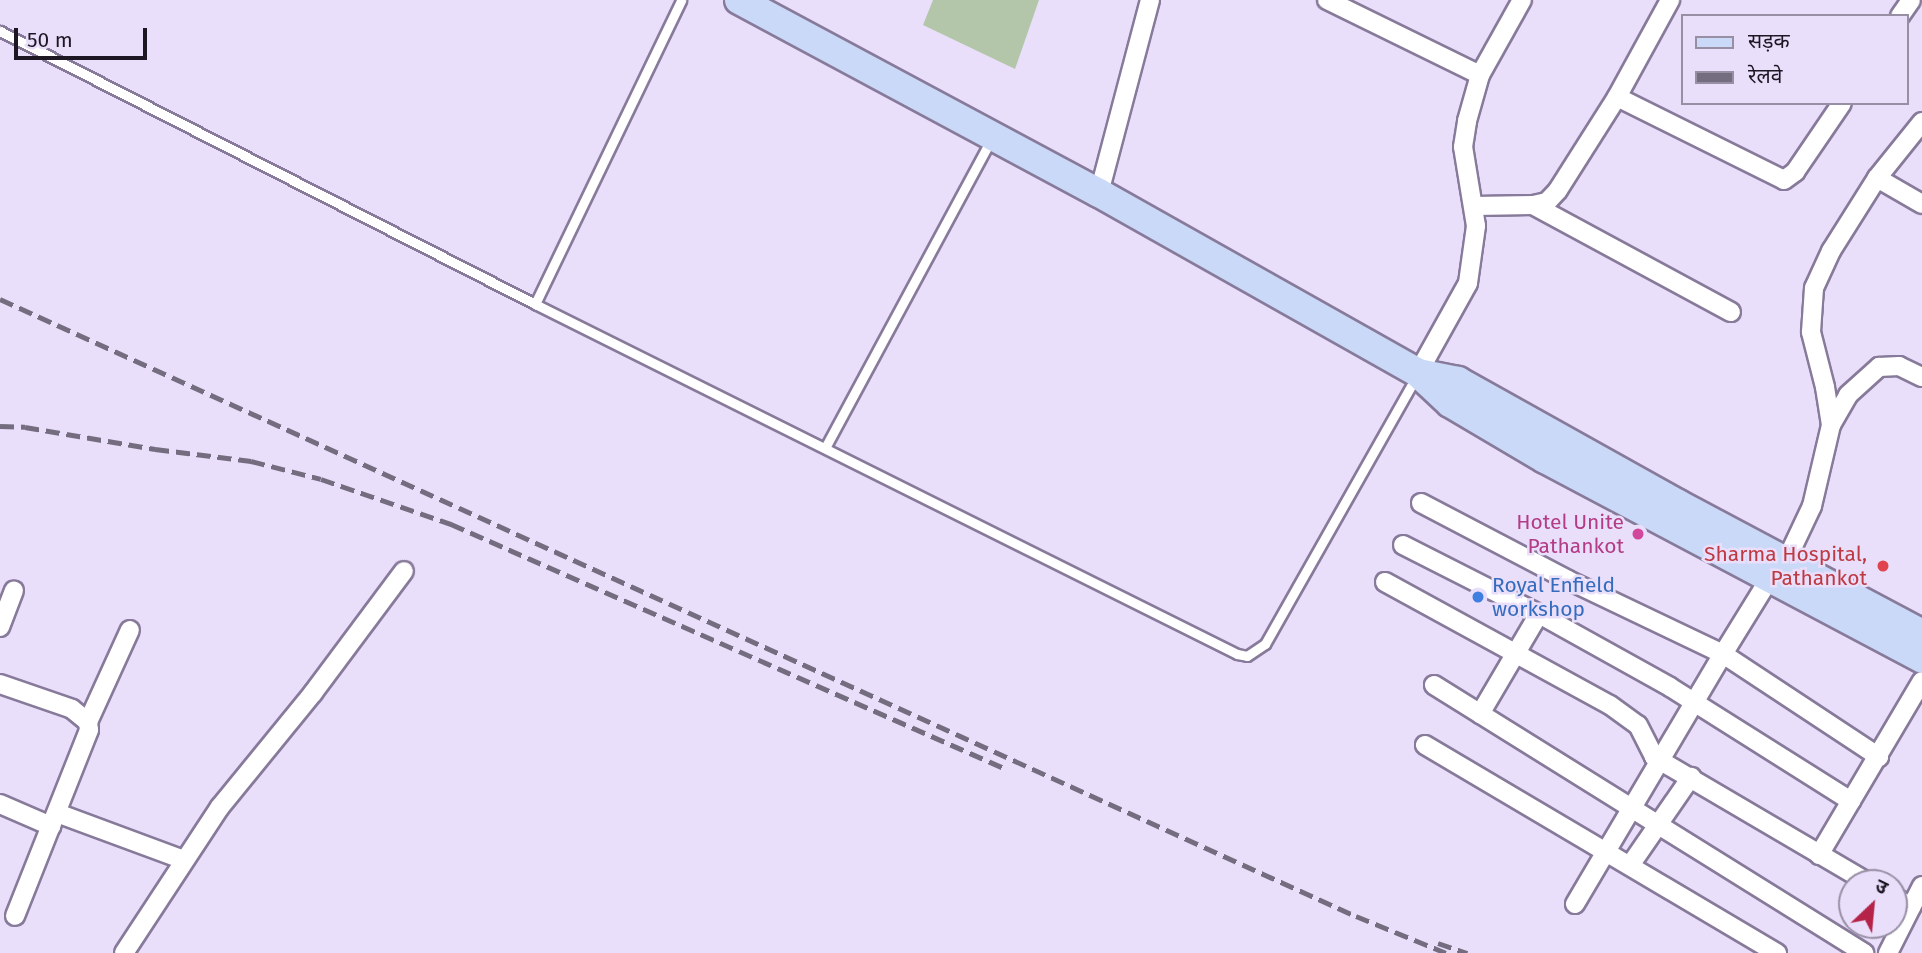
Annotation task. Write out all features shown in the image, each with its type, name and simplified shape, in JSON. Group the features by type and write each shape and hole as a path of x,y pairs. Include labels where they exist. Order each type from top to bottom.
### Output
{"main road":[{"path":"739,0 1099,192 1418,373 1458,381 1778,570 1922,659"},
{"path":"1778,570 1922,634"}],"street":[{"path":"1099,192 1150,0"},
{"path":"1327,0 1480,75"},
{"path":"1418,373 1468,284 1475,247 1474,206 1463,147 1480,75 1522,0"},
{"path":"1474,206 1533,205 1547,202 1558,190 1617,97 1670,0"},
{"path":"1617,97 1784,180 1795,172 1841,105"},
{"path":"1831,425 1825,387 1811,332 1811,303 1822,268 1877,178 1922,122"},
{"path":"1877,178 1922,204"},
{"path":"1533,205 1731,312"},
{"path":"1575,904 1723,654 1778,570 1812,506 1831,425 1848,395 1879,367 1899,366 1922,377"},
{"path":"1421,503 1568,580 1723,654 1879,757"},
{"path":"1403,545 1539,614 1694,702 1851,800"},
{"path":"124,953 220,807 313,693 404,571"},
{"path":"1385,582 1517,651 1628,717 1638,725 1647,748 1659,760 1844,869"},
{"path":"0,627 14,591"},
{"path":"1480,714 1539,614"},
{"path":"15,916 89,730 88,722 130,630"},
{"path":"1819,855 1922,681"},
{"path":"0,684 72,709 88,722"},
{"path":"1434,685 1864,953"},
{"path":"1426,745 1631,864 1777,953"},
{"path":"1631,864 1691,777"},
{"path":"0,804 184,860"},
{"path":"1888,953 1922,886"}],"lane":[{"path":"535,304 681,0"},
{"path":"0,31 535,304 1222,648 1247,656 1265,644 1286,611 1418,373"},
{"path":"825,448 993,136"}],"green space":[{"path":"933,0 1039,0 1015,69 923,25"}],"railway":[{"path":"0,299 1356,916 1446,953"},
{"path":"0,426 25,427 155,449 251,461 321,479 451,524 1004,768"},
{"path":"1438,943 1467,953"}],"place":[{"name":"Hotel Unite Pathankot","path":"1638,534"},
{"name":"Sharma Hospital, Pathankot","path":"1883,566"},
{"name":"Royal Enfield workshop","path":"1478,597"}]}
